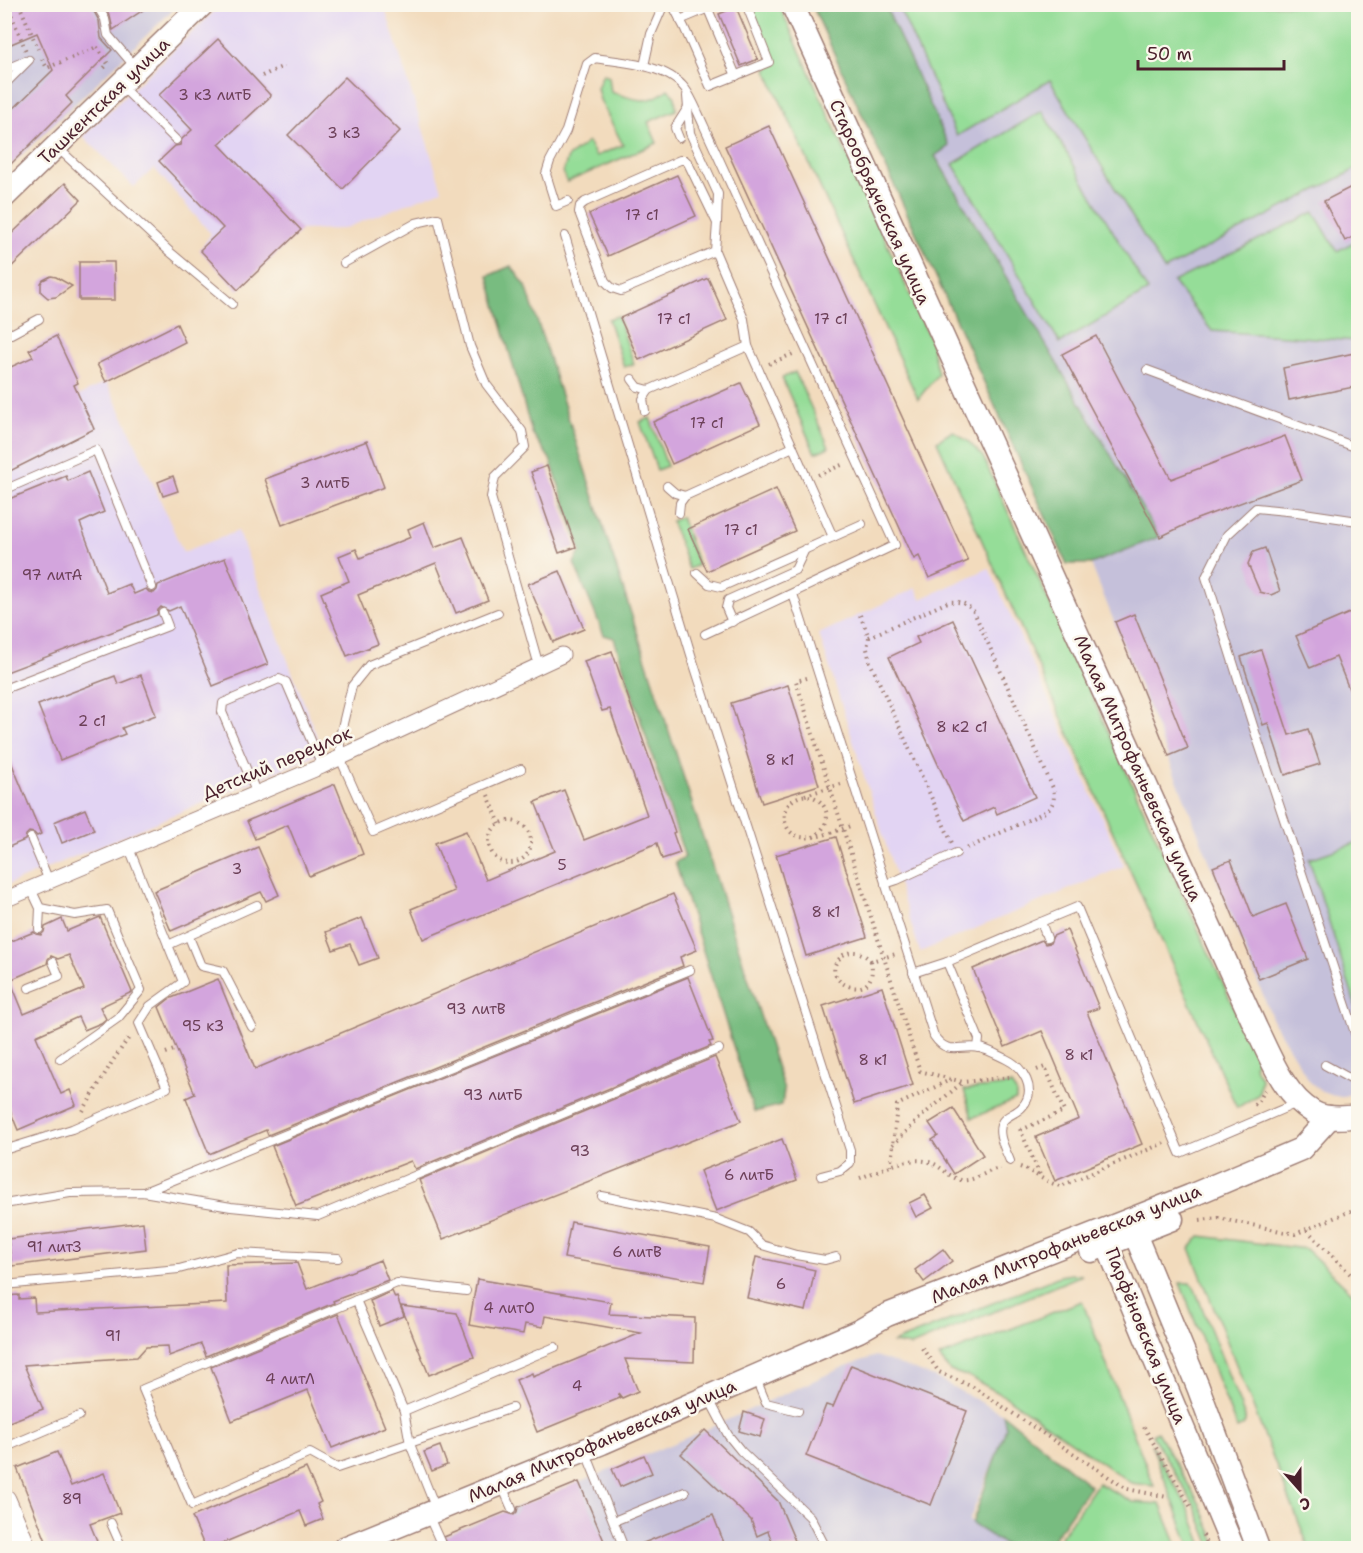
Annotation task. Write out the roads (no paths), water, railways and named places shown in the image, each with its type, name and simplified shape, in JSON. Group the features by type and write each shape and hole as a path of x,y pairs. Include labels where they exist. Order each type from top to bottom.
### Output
{"main road":[{"path":"4,1501 24,1548"}],"street":[{"name":"Ташкентская улица","path":"4,196 203,4"},
{"name":"Старообрядческая улица","path":"792,4 969,399"},
{"name":"Малая Митрофаньевская улица","path":"969,399 1256,1028 1278,1071 1300,1102 1314,1113 1330,1117 1359,1116"},
{"name":"Детский переулок","path":"5,899 322,766 562,655"},
{"name":"Малая Митрофаньевская улица","path":"1135,1234 1308,1162 1330,1117"},
{"name":"Малая Митрофаньевская улица","path":"344,1548 709,1397 859,1331 887,1315 1110,1235 1301,1149 1330,1117"},
{"name":"Парфёновская улица","path":"1233,1548 1110,1235 1135,1234 1198,1387 1258,1548"}],"lane":[{"path":"96,4 105,19 108,35 137,69"},
{"path":"644,66 651,34 664,4"},
{"path":"672,4 710,86 770,62 746,4"},
{"path":"681,20 718,4"},
{"path":"708,9 736,76"},
{"path":"568,201 556,206 546,174 550,161 566,131 587,64 595,58 644,66 672,76 687,91 895,544 705,634"},
{"path":"4,70 29,60 4,85"},
{"path":"120,85 176,140"},
{"path":"687,91 690,133 718,194 715,251 744,320 748,346 833,537"},
{"path":"680,138 675,128 688,108"},
{"path":"57,147 170,252 232,304"},
{"path":"715,251 621,291 612,288 605,281 579,212 580,206 585,202 685,160 717,223"},
{"path":"344,263 416,223 438,218 470,346 486,384 522,430 525,447 495,477 491,497 539,666"},
{"path":"565,236 693,658 850,1150 850,1163 840,1171 821,1176"},
{"path":"4,328 11,334 39,319"},
{"path":"645,411 643,399 649,390 748,346"},
{"path":"1148,370 1359,448"},
{"path":"632,379 638,387 649,390"},
{"path":"679,513 680,503 685,496 793,447"},
{"path":"4,490 96,450 152,587"},
{"path":"667,486 675,494 685,496"},
{"path":"1359,521 1256,508 1227,536 1206,577 1254,729 1359,1042"},
{"path":"697,573 709,584 720,587 862,524"},
{"path":"732,622 726,608 728,600 795,570 805,549"},
{"path":"793,594 934,1036 947,1048 978,1047 1010,1061 1019,1067 1028,1083 1028,1095 1023,1107 1003,1121 1000,1132 1010,1165"},
{"path":"4,689 168,627 163,613"},
{"path":"498,613 369,665 352,686 340,736 340,758 372,832 483,783 521,769"},
{"path":"257,794 222,712 223,703 279,679 286,682 322,766"},
{"path":"31,838 49,881"},
{"path":"4,1150 72,1129 167,1088 139,1023 150,1006 183,982 129,848"},
{"path":"885,884 956,853"},
{"path":"30,889 40,908 39,929"},
{"path":"168,945 257,904"},
{"path":"913,973 947,962 1077,907 1180,1153 1300,1102"},
{"path":"40,908 75,915 107,910 141,990 118,1018 60,1059"},
{"path":"1041,922 1047,938"},
{"path":"189,937 201,966 223,971 252,1027"},
{"path":"29,988 59,976 53,962"},
{"path":"947,962 979,1039 978,1047"},
{"path":"143,1192 690,970"},
{"path":"4,1204 70,1193 143,1192 231,1207 318,1216 719,1049"},
{"path":"1325,1065 1359,1083"},
{"path":"602,1196 716,1219 749,1232 762,1245 796,1255 825,1260 836,1257"},
{"path":"4,1285 179,1269 238,1253 338,1258"},
{"path":"466,1291 397,1283 143,1389 192,1505 310,1453 337,1468 512,1408"},
{"path":"356,1300 405,1411 410,1444 443,1548"},
{"path":"405,1411 555,1347"},
{"path":"755,1377 766,1402 798,1411"},
{"path":"709,1397 728,1435 741,1451 810,1517 826,1548"},
{"path":"4,1448 80,1416"},
{"path":"585,1450 624,1548"},
{"path":"501,1484 512,1509"},
{"path":"614,1521 685,1492"},
{"path":"111,1523 122,1548"}]}
